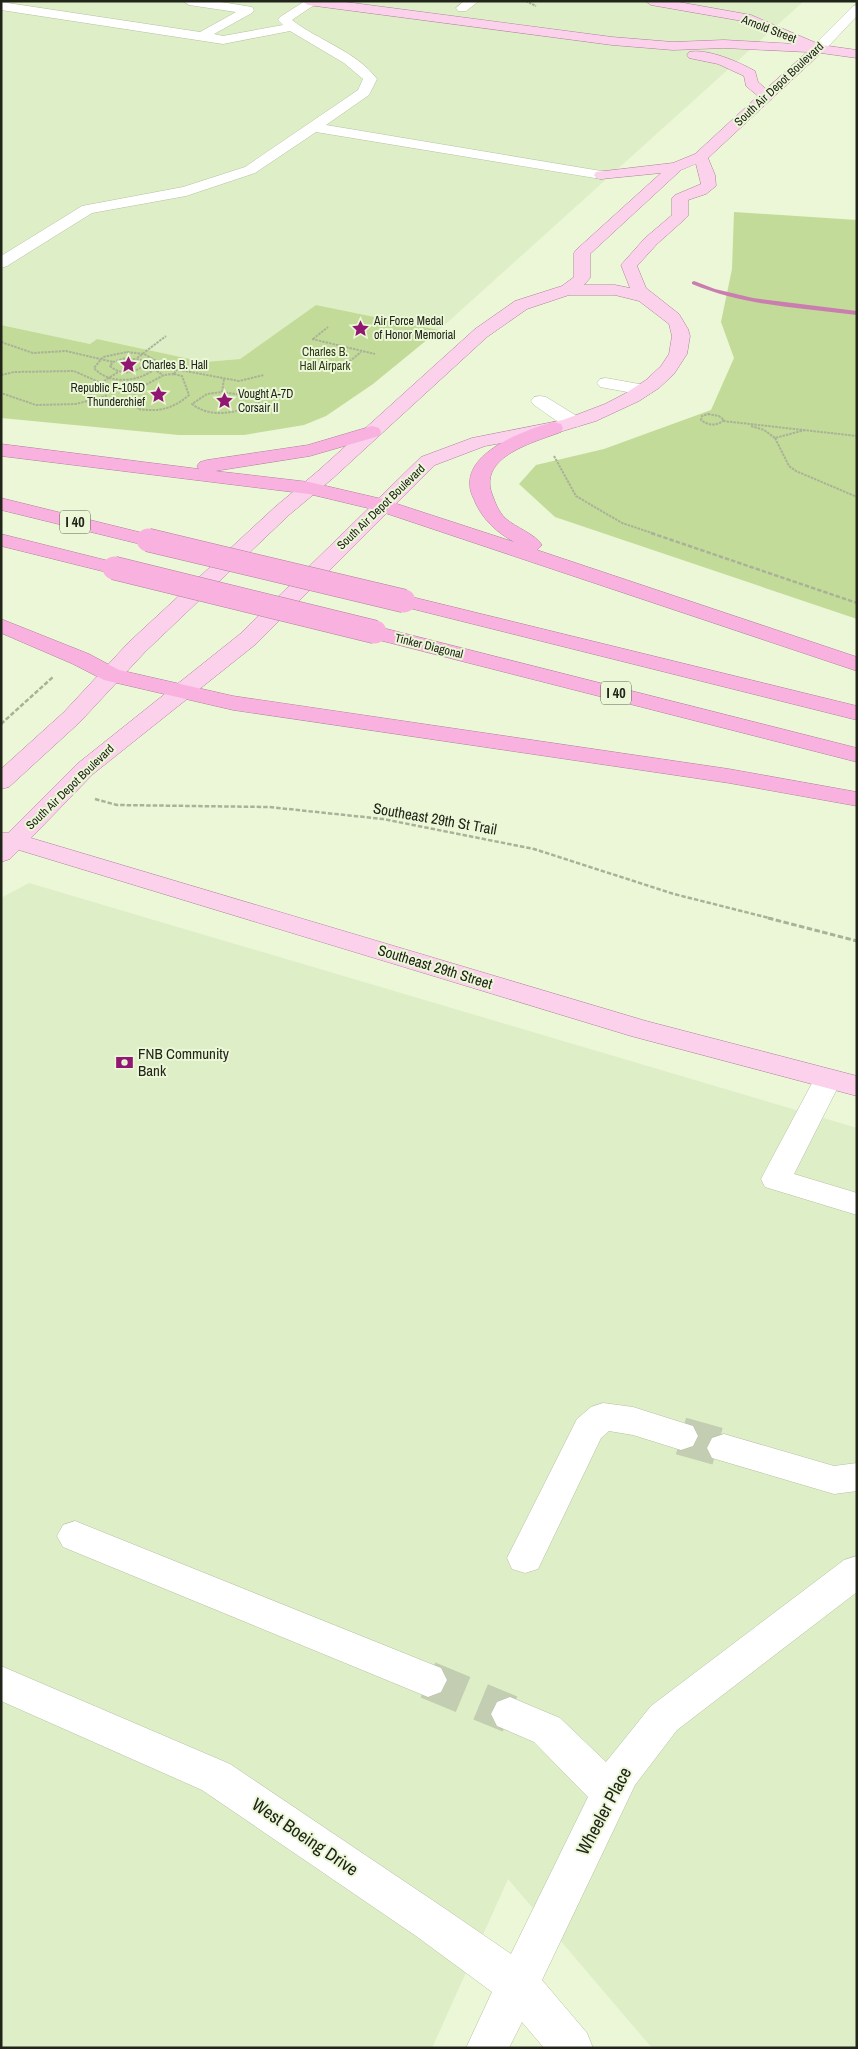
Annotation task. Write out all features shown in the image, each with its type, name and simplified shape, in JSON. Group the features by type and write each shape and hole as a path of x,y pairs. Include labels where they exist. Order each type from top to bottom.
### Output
{"highway":[{"path":"554,428 500,451 482,468 478,478 480,492 494,518 555,562"},
{"path":"145,468 206,466 251,460 310,450 372,432"},
{"path":"1,450 309,488 382,505 857,664"},
{"name":"I 40","path":"1,504 857,713"},
{"name":"Tinker Diagonal","path":"1,540 375,632 857,755"},
{"path":"1,625 82,659 112,675 233,703 712,773 857,799"}],"main road":[{"name":"Arnold Street","path":"651,1 751,19 818,48 857,54"},
{"path":"312,2 612,42 723,60 750,74 751,82 766,96"},
{"path":"612,42 673,46 724,44 818,48"},
{"name":"South Air Depot Boulevard","path":"568,290 582,278 582,253 676,167 700,157 818,48"},
{"path":"798,67 857,60"},
{"name":"South Air Depot Boulevard","path":"5,841 65,790 118,741 248,639 428,461 486,440 554,428 573,422 617,405 644,390 668,372 678,354 681,335 674,317 646,297 632,279 629,265 680,216 680,198 701,191 708,186 709,180 700,157"},
{"path":"601,175 676,167"},
{"path":"601,175 628,183 637,189 643,197"},
{"path":"1,782 72,717 137,647 282,511 481,333 510,311 521,305 568,290 614,290 646,297"},
{"name":"Southeast 29th Street","path":"5,841 641,1029 857,1086"}],"street":[{"path":"189,1 248,10 202,36"},
{"path":"1,263 87,209 186,190 250,170 364,92 370,79 365,72 284,20 312,2"},
{"path":"1,6 223,40 293,27"},
{"name":"South Air Depot Boulevard","path":"818,48 857,10"},
{"path":"314,127 601,175"},
{"path":"606,383 644,390"},
{"path":"540,401 573,422"},
{"path":"828,1079 776,1179 857,1204"},
{"path":"524,1558 589,1429 603,1417 633,1421 681,1436"},
{"path":"724,1448 834,1480 857,1477"},
{"path":"75,1536 428,1680"},
{"name":"Wheeler Place","path":"487,2048 621,1772 664,1718 857,1571"},
{"name":"West Boeing Drive","path":"1,1682 216,1776 430,1922 517,1984 572,2048"},
{"path":"510,1714 547,1730 611,1793"}],"path":[{"path":"328,327 312,339 375,354"},
{"path":"136,359 166,336"},
{"path":"2,343 33,353 66,351 113,362 121,359 136,359 144,362 142,368"},
{"path":"344,366 361,351"},
{"path":"116,353 144,353 154,357 158,362 158,366 155,370 134,378 109,378 96,372 94,368 99,360 116,353"},
{"path":"113,362 110,366 118,372"},
{"path":"158,366 239,381 264,375"},
{"path":"101,383 118,372 130,372 142,368 155,370 164,375"},
{"path":"174,374 177,369"},
{"path":"1,375 14,372 74,371 101,383 106,396 76,404 36,405 1,393"},
{"path":"174,374 182,376 189,395 180,404 161,412 138,409 134,391 164,375 174,374"},
{"path":"222,392 224,379"},
{"path":"222,392 255,397 258,402 253,406 228,412 203,411 192,404 207,394 222,392"},
{"path":"723,421 721,417 712,414 705,415 701,420 710,424 718,424 723,421 857,436"},
{"path":"743,424 764,430 775,438 789,466 796,471 857,497"},
{"path":"775,438 808,430"},
{"path":"554,456 576,496 622,523 857,603"},
{"name":"Southeast 29th St Trail","path":"65,790 117,805 269,807 383,819 534,849 674,894 857,941"}],"shaded area":[{"path":"1,1 804,1 439,330 316,305 240,359 204,362 97,339 90,344 1,325"},
{"path":"29,883 857,1128 857,2048 652,2048 508,1879 432,2048 1,2048 1,898"}],"green space":[{"path":"734,212 857,220 857,619 555,517 519,484 536,465 604,449 711,410 734,358 721,322 732,269"},
{"name":"Charles B. Hall Airpark","path":"316,305 439,330 373,384 326,416 304,425 244,435 179,435 1,418 1,325 90,344 97,339 204,362 240,359"}],"waterway":[{"path":"694,283 732,296 774,304 857,313"}],"tunnel":[{"path":"681,1436 724,1448"},
{"path":"428,1680 510,1714"}],"place":[{"name":"Air Force Medal of Honor Memorial","path":"360,328"},
{"name":"Charles B. Hall","path":"128,365"},
{"name":"Republic F-105D Thunderchief","path":"159,395"},
{"name":"Vought A-7D Corsair II","path":"224,401"},
{"name":"FNB Community Bank","path":"124,1063"}]}
